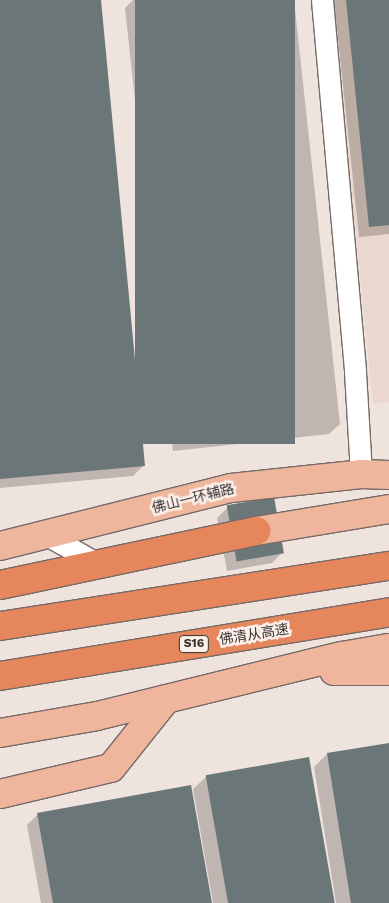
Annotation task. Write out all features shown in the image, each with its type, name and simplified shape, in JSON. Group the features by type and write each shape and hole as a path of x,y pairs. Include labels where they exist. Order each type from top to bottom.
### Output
{"highway":[{"path":"0,584 256,531"},
{"path":"0,626 389,566"},
{"name":"佛清从高速","path":"0,676 389,612"}],"main road":[{"name":"佛山一环辅路","path":"0,546 231,488 361,474 389,475"},
{"path":"256,531 389,508"},
{"path":"0,733 97,716 342,656 389,648"},
{"path":"275,672 389,670"},
{"path":"0,794 111,768 166,699"}],"street":[{"path":"322,0 355,372 361,474"},
{"path":"46,535 98,564"}],"shaded area":[{"path":"332,0 389,0 389,402 373,404"}],"building":[{"path":"0,0 101,0 145,466 0,479"},
{"path":"135,0 295,0 295,444 135,444"},
{"path":"346,0 389,0 389,225 369,227"},
{"path":"274,497 284,553 237,561 227,505"},
{"path":"389,743 389,903 351,903 327,753"},
{"path":"309,757 335,903 228,903 206,775"},
{"path":"191,785 212,903 53,903 37,813"}]}
